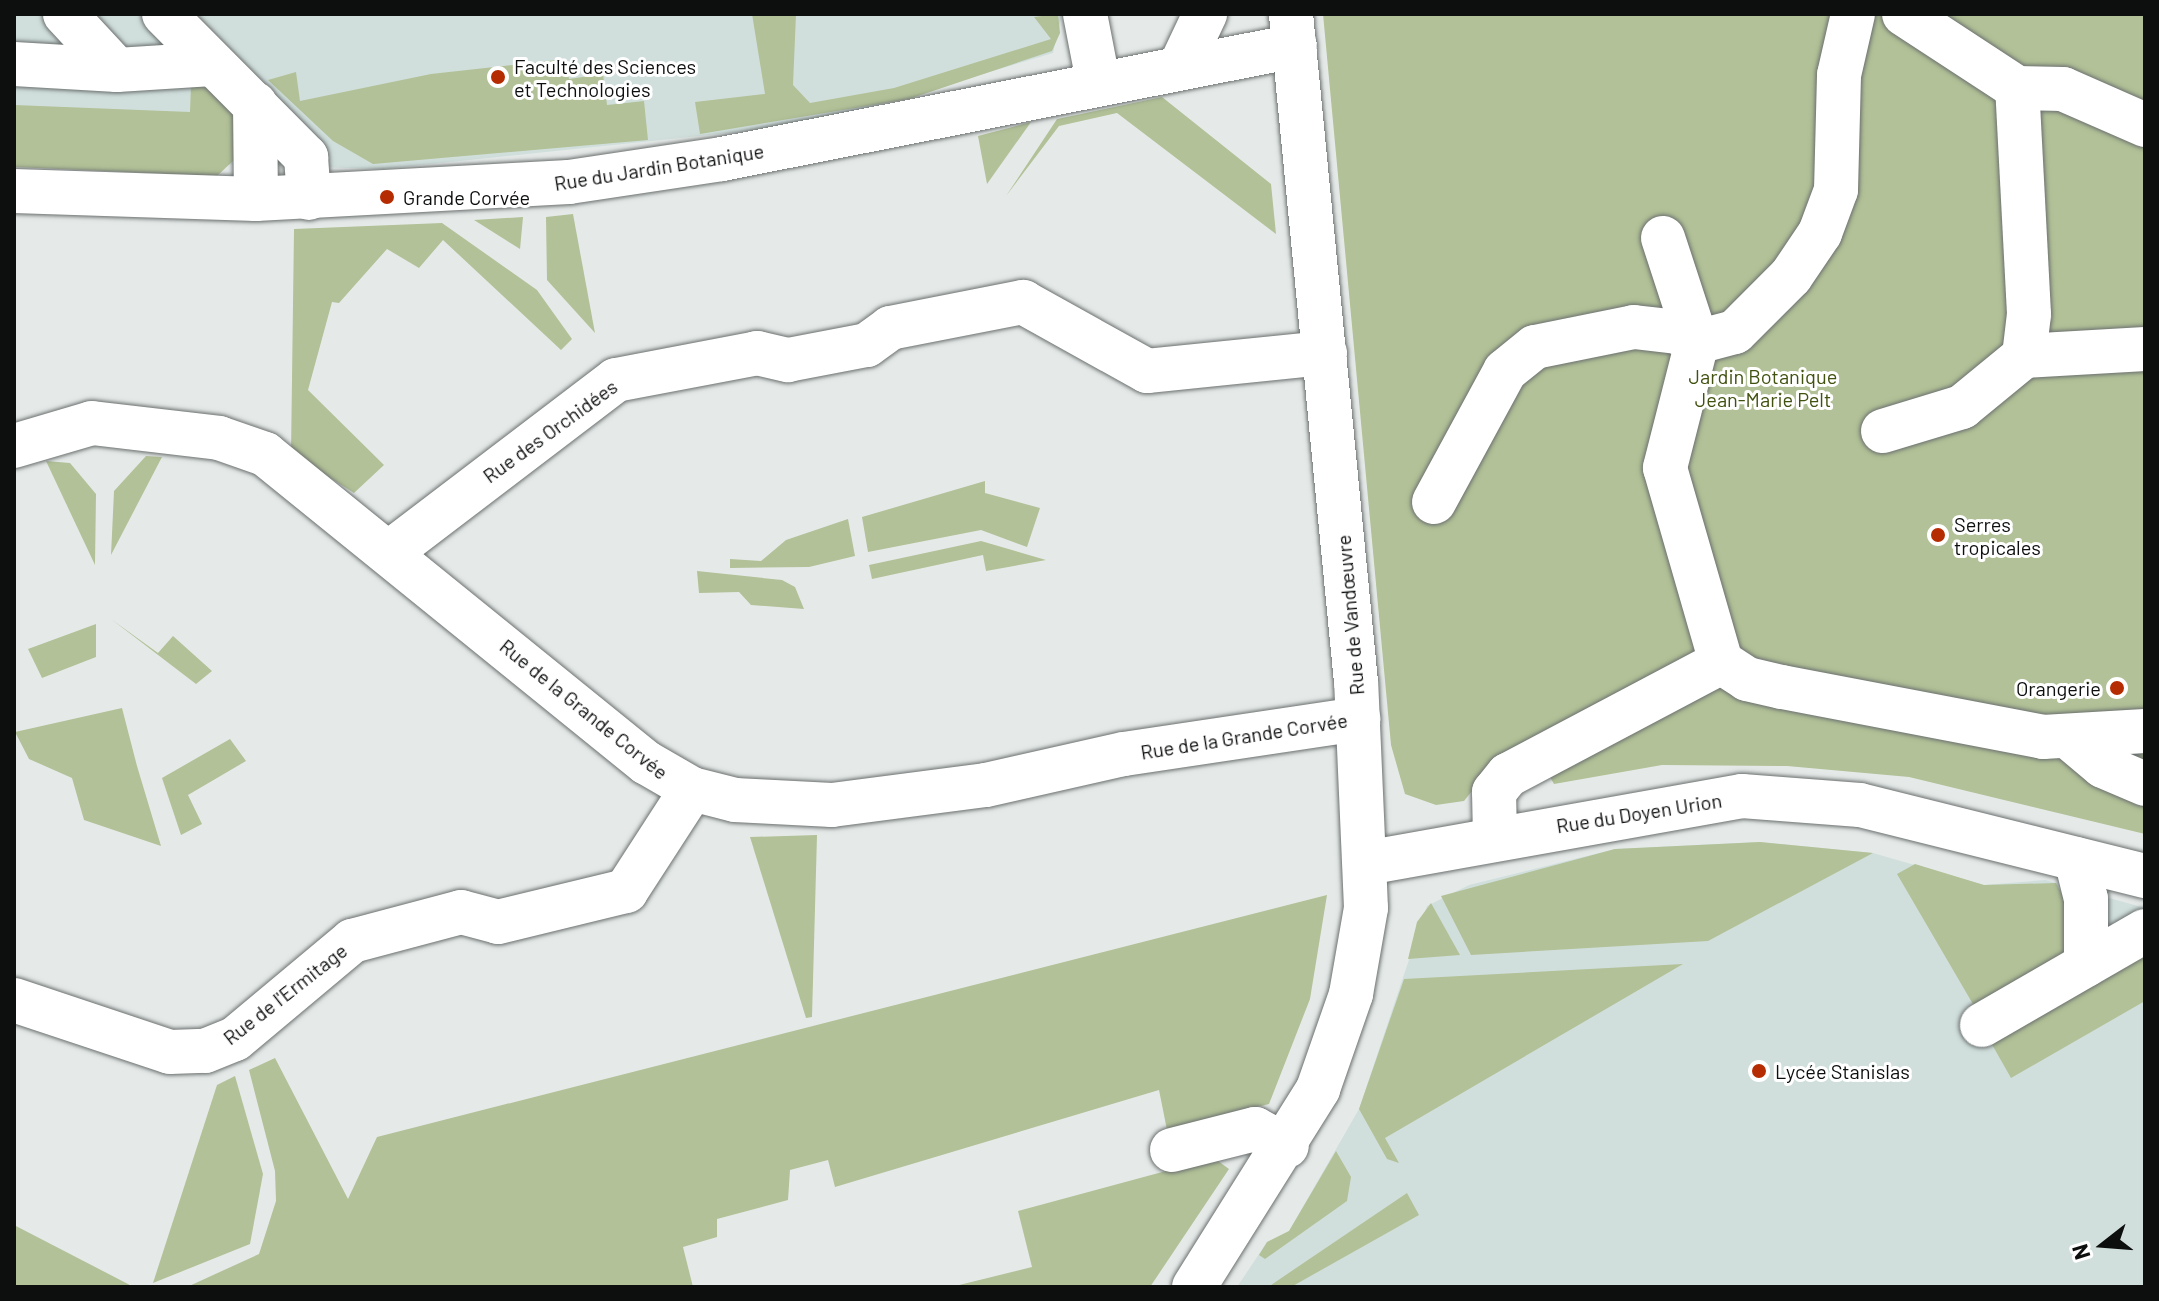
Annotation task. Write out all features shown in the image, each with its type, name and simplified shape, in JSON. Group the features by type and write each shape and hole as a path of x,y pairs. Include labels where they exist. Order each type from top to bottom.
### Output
{"street":[{"path":"65,14 117,70"},
{"path":"164,14 306,157 309,198"},
{"path":"1085,14 1098,81"},
{"path":"1180,67 1205,14"},
{"path":"1434,502 1505,371 1535,347 1634,327 1677,332 1697,342 1735,332 1754,317 1820,233 1836,190 1839,75 1853,14"},
{"path":"1904,14 2017,88 2063,89 2145,125"},
{"name":"Rue du Jardin Botanique","path":"14,191 309,198 663,169 1180,67 1293,30"},
{"name":"Rue de Vandœuvre","path":"1194,1287 1287,1146 1318,1089 1351,994 1366,863 1358,719 1293,30"},
{"path":"14,64 117,70 212,64"},
{"path":"2017,88 2029,314 2024,356"},
{"path":"255,104 256,199"},
{"path":"1663,238 1697,342 1665,468 1721,662 1747,679 1782,687 2072,740 2145,731"},
{"name":"Rue des Orchidées","path":"390,552 616,380 757,353 788,360 867,345 890,328 1023,302 1147,371 1325,353"},
{"path":"1883,431 1962,407 2024,356 2145,349"},
{"name":"Rue de la Grande Corvée","path":"14,446 92,423 244,445 286,468 647,763 692,789 778,806 832,805 986,785 1124,754 1358,719"},
{"path":"1495,838 1494,792 1508,775 1721,662"},
{"path":"2072,740 2103,766 2145,784"},
{"name":"Rue de l'Ermitage","path":"14,1000 170,1052 205,1051 235,1039 352,941 461,912 498,922 626,891 692,789"},
{"name":"Rue du Doyen Urion","path":"1366,863 1699,800 1812,799 2145,876"},
{"path":"2076,859 2086,899 2086,965"},
{"path":"1982,1025 2145,931"},
{"path":"1172,1150 1255,1129 1287,1146"}],"shaded area":[{"name":"Faculté des Sciences et Technologies","path":"14,14 1062,14 1053,53 815,124 383,169 14,158"},
{"name":"Lycée Stanislas","path":"1760,842 1873,853 1984,885 2045,880 2145,908 2145,1287 1237,1287 1267,1242 1289,1231 1359,1109 1427,906 1469,885 1615,849"}],"green space":[{"path":"752,14 796,14 793,85 810,103 894,88 1051,39 1034,17 1058,14 1060,33 1052,51 909,99 700,134 695,102 765,94"},
{"name":"Jardin Botanique Jean-Marie Pelt","path":"1323,14 2145,14 2145,834 1909,777 1787,766 1662,765 1554,784 1539,758 1495,762 1464,801 1436,805 1405,794 1391,745"},
{"path":"566,59 569,79 603,74 607,105 644,101 648,140 373,164 333,141 268,80 296,72 300,101 431,74"},
{"path":"191,85 213,89 236,112 234,160 217,176 14,167 14,105 190,112"},
{"path":"1162,97 1271,184 1276,234 1117,113 1059,126 1006,196 1057,119"},
{"path":"1031,122 987,184 978,136"},
{"path":"573,214 595,333 547,280 546,217"},
{"path":"523,217 520,249 474,220"},
{"path":"442,223 537,290 572,339 561,350 443,240 419,268 387,249 339,303 332,302 308,390 384,465 354,493 291,453 294,229"},
{"path":"146,456 162,457 111,555 114,491"},
{"path":"46,461 70,463 96,494 95,565"},
{"path":"985,481 985,493 1040,508 1027,547 981,530 868,552 862,517"},
{"path":"848,519 855,556 809,567 730,568 730,559 761,561 786,540"},
{"path":"981,541 1046,560 986,571 983,555 872,579 869,565"},
{"path":"697,571 782,580 795,587 804,609 751,605 739,592 699,593"},
{"path":"111,619 158,653 173,636 212,671 196,684"},
{"path":"96,624 96,657 42,678 28,649"},
{"path":"122,708 161,846 84,820 72,778 29,759 15,732"},
{"path":"230,739 246,761 188,795 202,824 181,835 162,778"},
{"path":"817,835 812,1017 806,1018 750,837"},
{"path":"1760,842 1873,853 1708,941 1471,955 1441,896 1615,849"},
{"path":"1915,864 1984,885 2056,883 2067,903 2073,957 1977,1011 1897,874"},
{"path":"1327,895 1310,999 1269,1104 1167,1130 1159,1090 835,1187 828,1160 790,1170 788,1200 717,1219 717,1237 683,1247 693,1287 187,1287 259,1254 276,1201 275,1171 249,1070 275,1058 348,1199 377,1137"},
{"path":"1431,903 1460,955 1408,959 1417,922"},
{"path":"2145,954 2145,1001 2011,1078 1990,1041"},
{"path":"1683,964 1385,1138 1399,1163 1387,1159 1359,1109 1404,979"},
{"path":"235,1076 263,1174 250,1244 153,1283 217,1085"},
{"path":"1336,1151 1351,1177 1347,1201 1265,1259 1259,1255 1267,1242 1289,1231"},
{"path":"1214,1158 1229,1169 1150,1287 951,1287 1032,1267 1018,1211"},
{"path":"1407,1193 1419,1215 1291,1287 1268,1287"},
{"path":"14,1225 128,1284 133,1287 14,1287"}],"place":[{"name":"Faculté des Sciences et Technologies","path":"498,77"},
{"name":"Grande Corvée","path":"387,197"},
{"name":"Serres tropicales","path":"1938,535"},
{"name":"Orangerie","path":"2117,688"},
{"name":"Lycée Stanislas","path":"1759,1071"}]}
